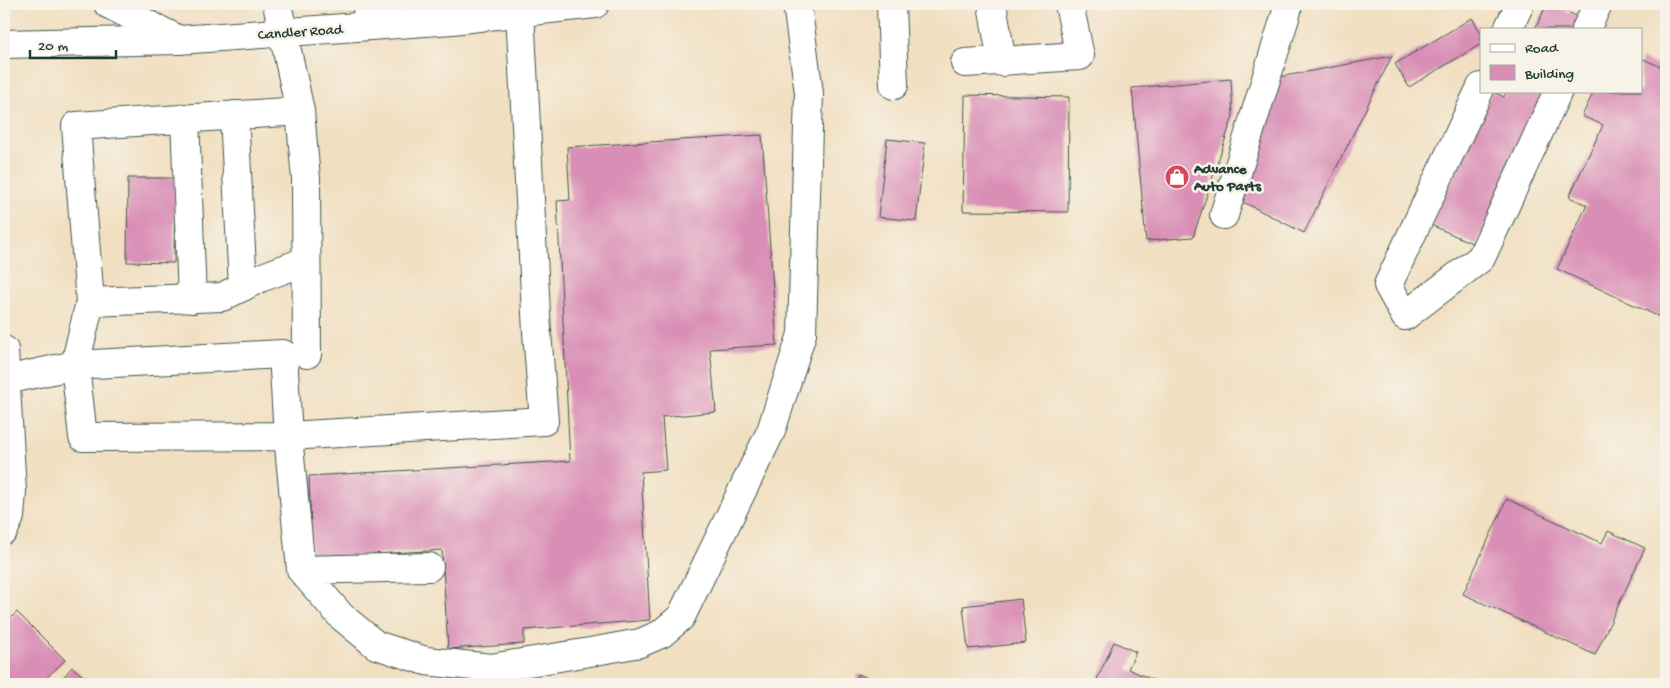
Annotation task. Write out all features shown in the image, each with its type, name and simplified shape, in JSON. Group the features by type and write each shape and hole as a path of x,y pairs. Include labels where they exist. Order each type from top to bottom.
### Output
{"main road":[{"path":"108,4 179,40"},
{"path":"277,4 300,111 306,178 307,354"},
{"name":"Candler Road","path":"4,44 179,40 284,33 368,15 520,12 595,4"},
{"path":"5,393 75,365 283,354 288,436 301,570 340,616 376,646 426,661 491,668 640,643 661,634 680,616 770,431 802,334 809,93 797,4"},
{"path":"891,4 894,85"},
{"path":"992,4 1002,62"},
{"path":"965,63 1080,56 1069,4"},
{"path":"1224,215 1287,12 1287,4"},
{"path":"1508,28 1520,4"},
{"path":"1586,28 1598,4"},
{"path":"300,111 76,126 90,302 75,365 83,437 288,436 544,421 537,332 520,12"},
{"path":"1480,89 1388,285 1405,316 1481,258 1558,92"},
{"path":"234,115 243,287"},
{"path":"185,118 192,299"},
{"path":"90,302 222,298 260,278 306,261"},
{"path":"4,350 12,492 10,517 4,530"},
{"path":"301,570 429,567"}],"building":[{"path":"1547,4 1580,18 1575,28 1535,28"},
{"path":"1472,18 1480,31 1480,45 1409,87 1395,64"},
{"path":"1392,56 1304,233 1243,202 1279,77"},
{"path":"1642,58 1666,69 1666,320 1557,269 1587,205 1569,197 1603,125 1582,116 1594,92 1642,92"},
{"name":"Advance Auto Parts","path":"1231,79 1233,116 1193,237 1146,241 1132,88"},
{"path":"1492,92 1504,97 1506,92 1547,92 1476,245 1431,225"},
{"path":"965,95 1069,97 1068,212 963,211"},
{"path":"762,135 777,345 710,349 716,412 662,417 666,470 641,472 650,620 524,630 524,644 448,649 442,550 312,558 309,476 570,461 557,201 570,200 567,147"},
{"path":"887,139 925,143 916,221 878,217"},
{"path":"128,178 175,178 174,263 127,262"},
{"path":"1507,499 1602,543 1608,531 1645,548 1595,655 1463,594"},
{"path":"1021,599 1026,643 968,649 963,606"},
{"path":"17,612 65,660 40,684 16,684 4,672 4,625"},
{"path":"1114,642 1136,652 1128,669 1153,680 1152,684 1095,684"},
{"path":"72,667 92,684 58,684"},
{"path":"858,674 882,684 854,684"}],"place":[{"name":"Advance Auto Parts","path":"1177,177"}]}
